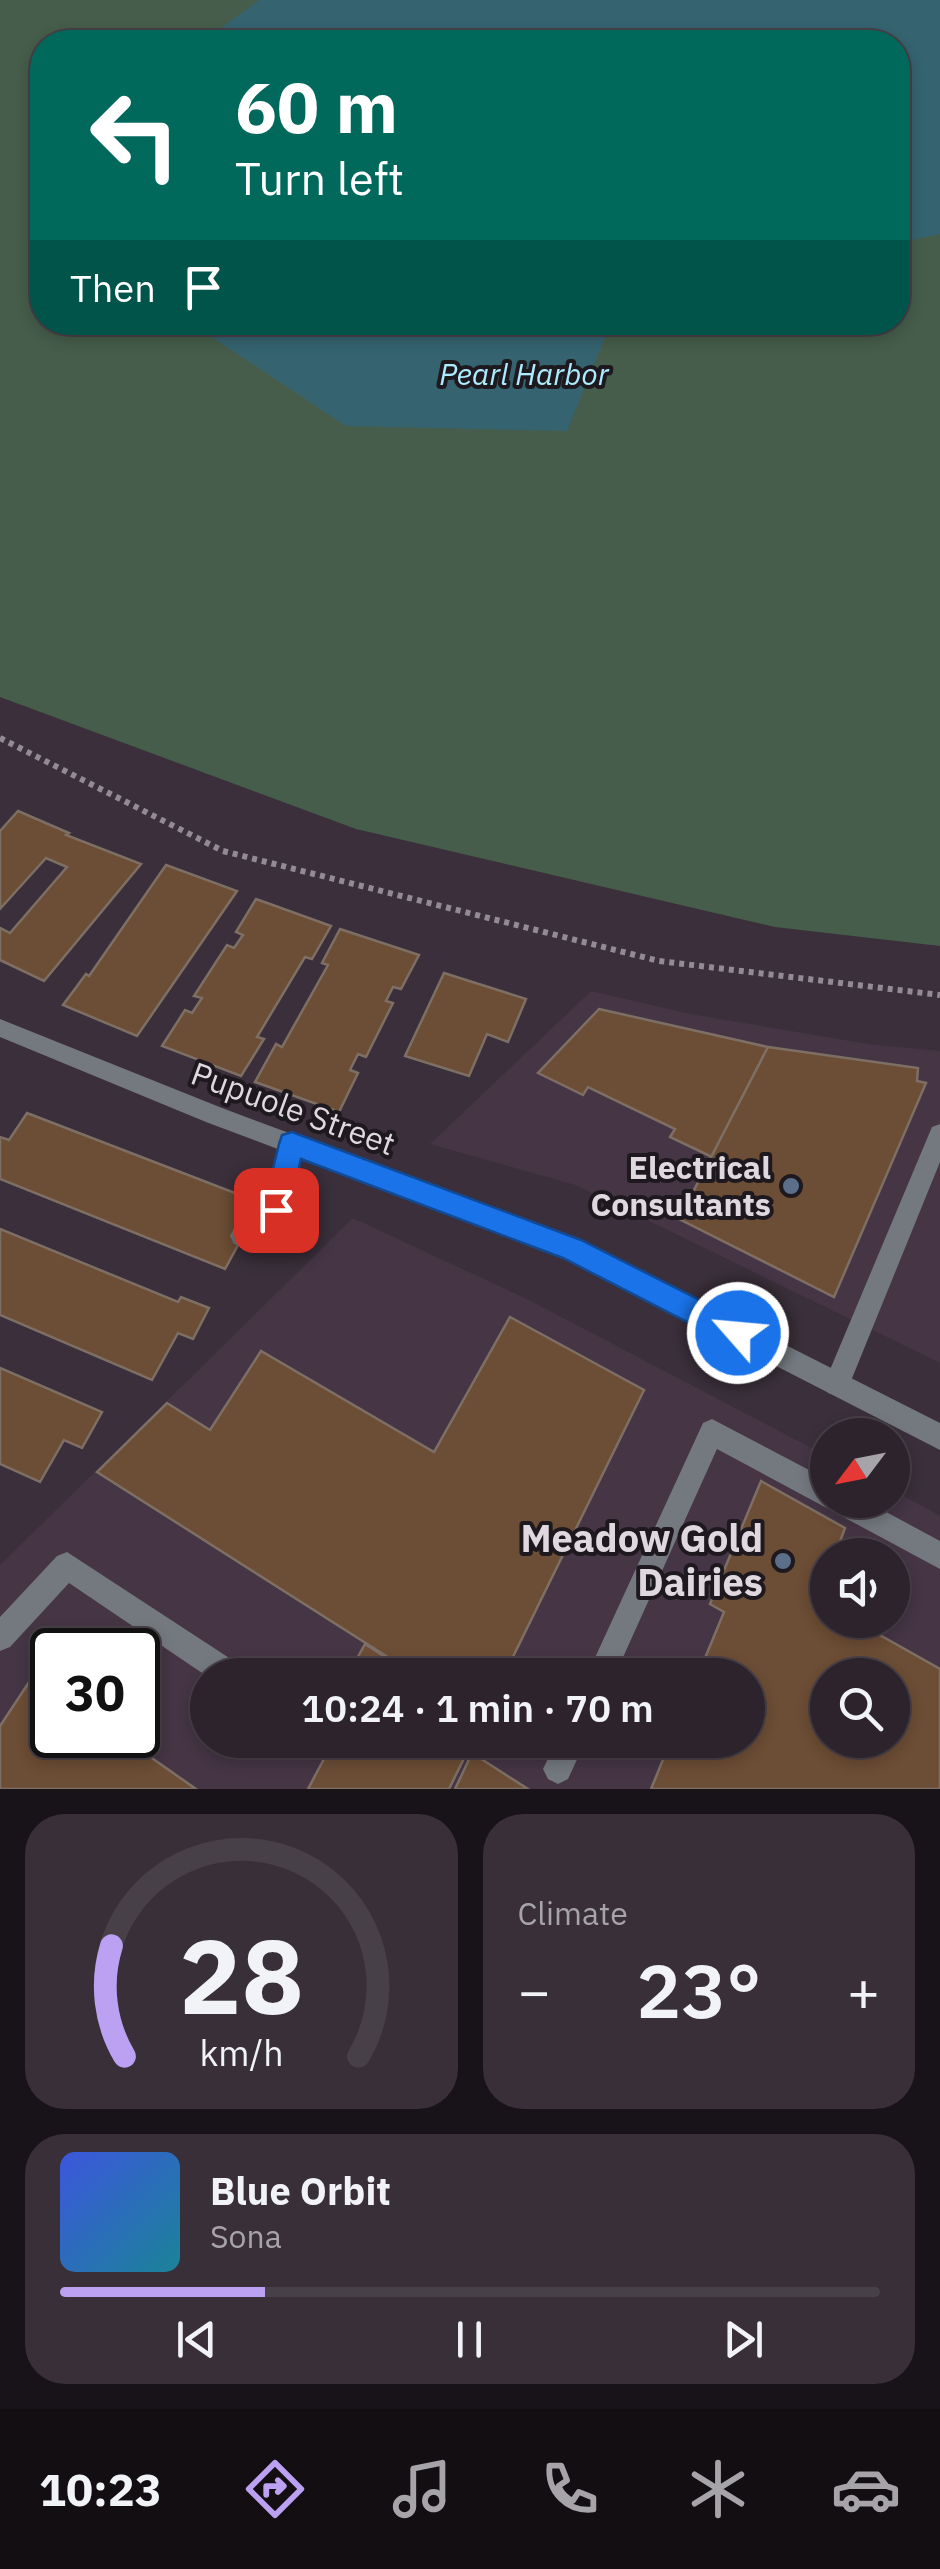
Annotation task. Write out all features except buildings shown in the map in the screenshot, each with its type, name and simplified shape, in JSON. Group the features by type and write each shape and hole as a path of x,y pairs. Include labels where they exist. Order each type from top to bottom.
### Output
{"street":[{"name":"Pupuole Street","path":"3,1036 572,1249 940,1437"},
{"path":"837,1384 940,1134"},
{"path":"242,1236 260,1242 276,1210 292,1144"},
{"path":"609,1658 712,1432 810,1485"},
{"path":"870,1518 940,1556"},
{"path":"0,1637 66,1566 204,1658"},
{"path":"558,1769 563,1758"}],"path":[{"path":"0,738 222,851 659,961 940,994"}],"shaded area":[{"path":"591,991 691,1014 868,1044 940,1051 940,1363 575,1185 430,1144"},
{"path":"353,1218 527,1299 810,1447 810,1518 910,1518 910,1499 940,1516 940,1789 0,1789 0,1565"}],"green space":[{"path":"0,0 940,0 940,946 775,927 356,829 0,697"}],"water":[{"path":"259,0 940,0 940,234 910,240 910,30 218,30"},
{"name":"Pearl Harbor","path":"209,335 606,335 567,431 346,426"}],"place":[{"name":"Electrical Consultants","path":"791,1186"},
{"name":"Meadow Gold Dairies","path":"783,1561"}],"route":[{"path":"276,1210 292,1144 572,1249 738,1333"}]}
